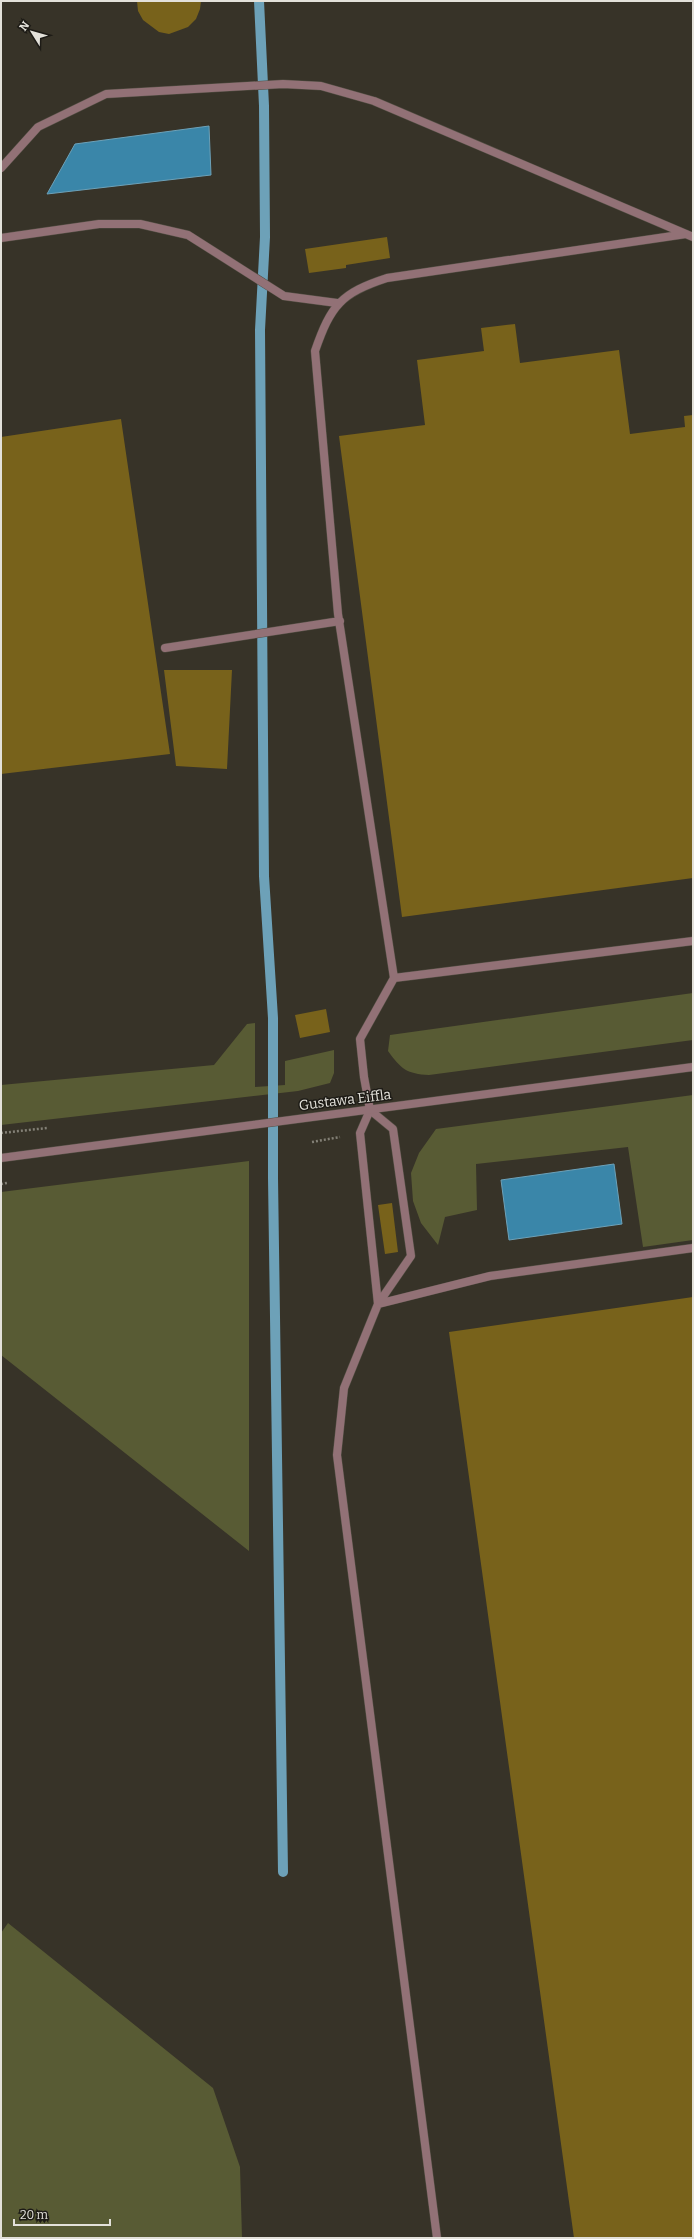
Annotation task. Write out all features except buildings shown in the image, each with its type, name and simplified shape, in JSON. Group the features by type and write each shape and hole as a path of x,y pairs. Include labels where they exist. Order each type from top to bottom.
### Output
{"street":[{"path":"1,168 38,127 106,94 283,84 321,86 374,101 690,236"},
{"path":"1,238 99,224 140,224 188,235 284,296 337,303"},
{"path":"378,1304 360,1133 370,1110 364,1077 360,1039 394,978 340,621 315,351 324,325 337,303 360,287 387,278 690,236"},
{"path":"165,648 340,621"},
{"path":"394,978 693,941"},
{"name":"Gustawa Eiffla","path":"1,1158 693,1067"},
{"path":"370,1110 393,1129 411,1256 378,1304 344,1388 337,1455 437,2238"},
{"path":"378,1304 490,1276 693,1248"}],"path":[{"path":"1,1133 47,1128"},
{"path":"1,1184 7,1183"}],"green space":[{"path":"693,993 693,1040 429,1075 410,1072 401,1066 388,1051 390,1035"},
{"path":"255,1023 255,1087 285,1085 285,1061 334,1050 334,1073 330,1083 298,1091 1,1125 1,1085 214,1065 247,1024"},
{"path":"693,1095 693,1240 643,1247 628,1147 476,1164 477,1210 445,1217 438,1245 421,1223 413,1201 411,1173 419,1153 436,1129"},
{"path":"249,1161 249,1551 1,1355 1,1192"},
{"path":"8,1923 213,2088 240,2167 242,2238 1,2238 1,1933"}],"water":[{"path":"209,126 211,175 47,194 75,144"},
{"path":"614,1164 622,1224 509,1240 501,1180"}],"waterway":[{"path":"259,1 264,106 265,237 260,330 264,876 273,1018 273,1178 283,1872"}]}
